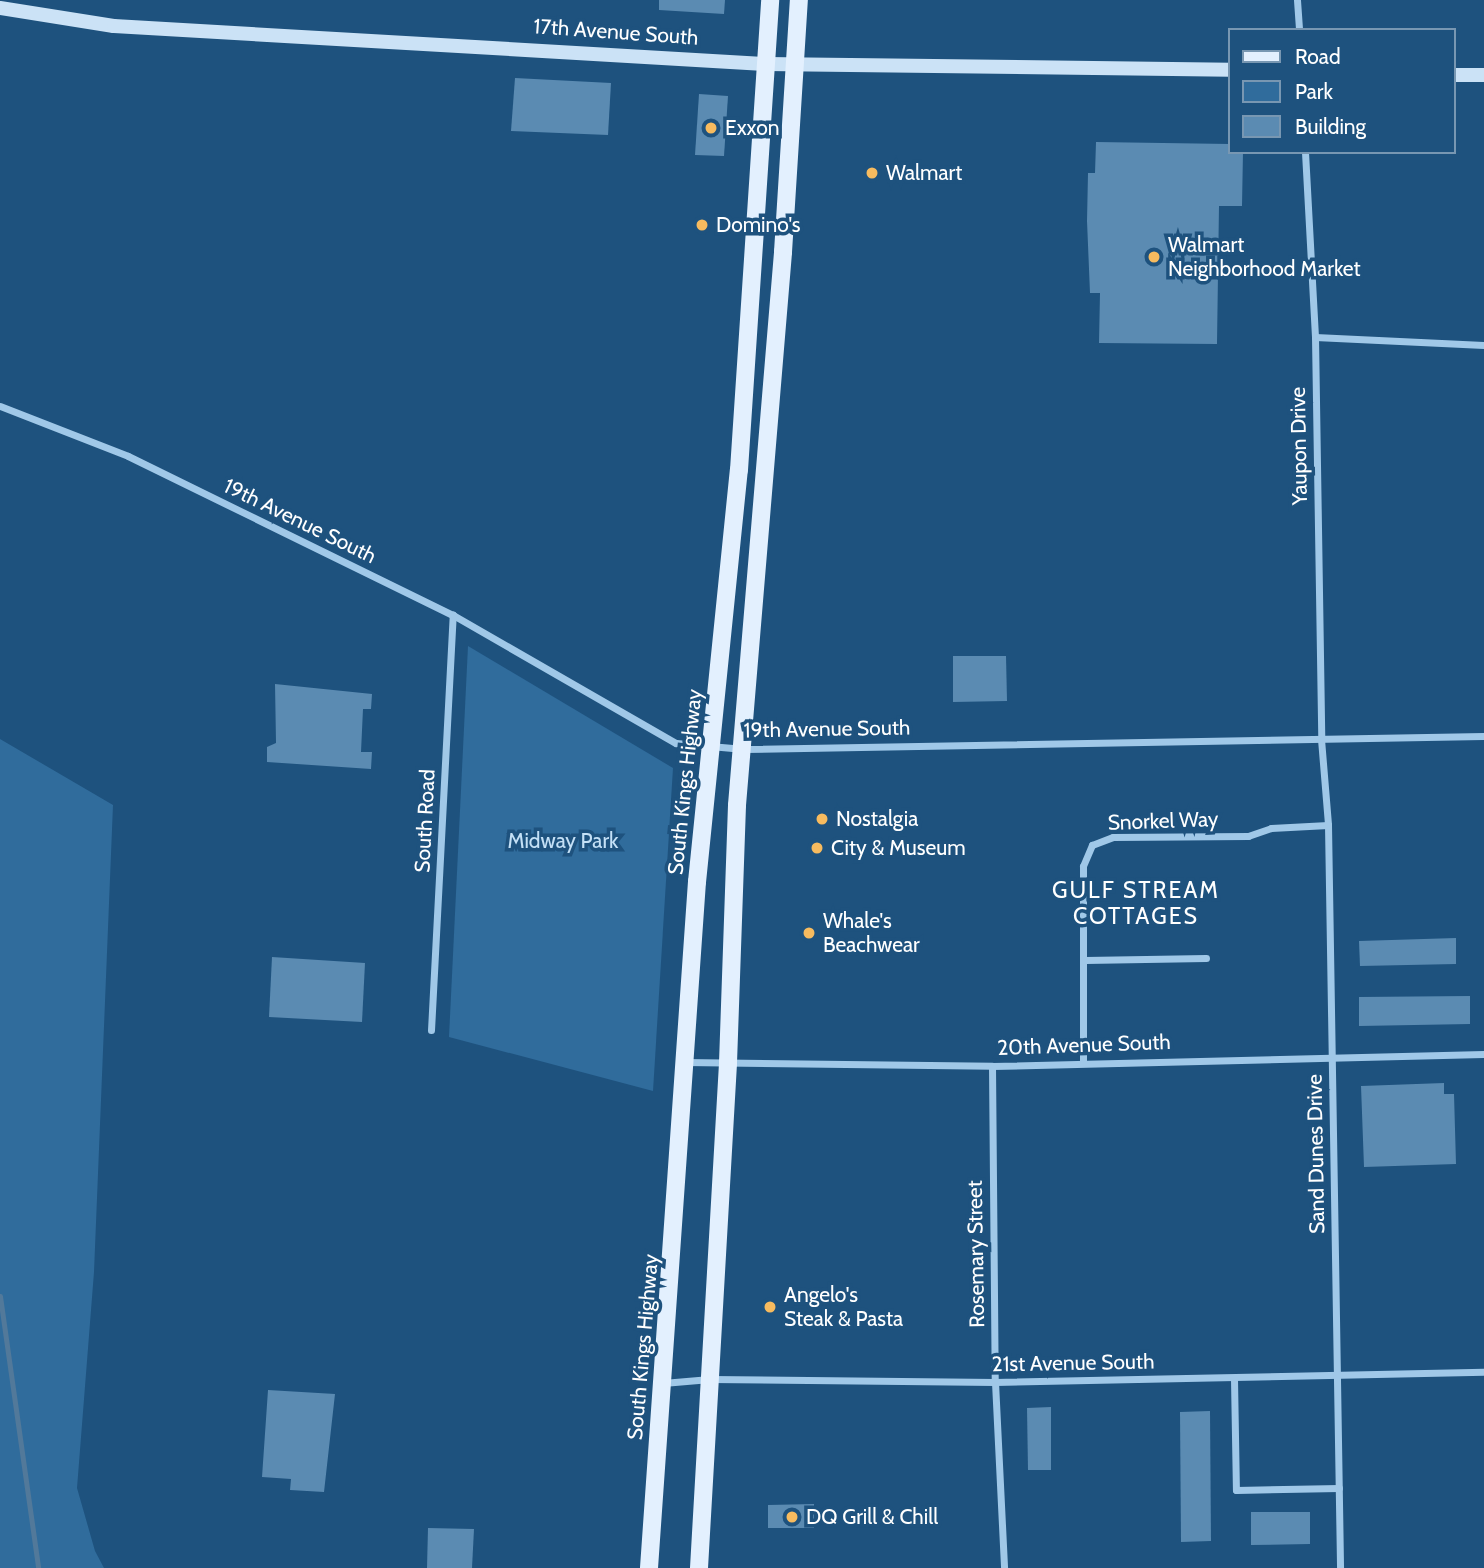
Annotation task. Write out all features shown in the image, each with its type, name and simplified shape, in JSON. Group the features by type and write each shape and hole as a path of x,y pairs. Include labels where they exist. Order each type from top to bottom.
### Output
{"main road":[{"name":"South Kings Highway","path":"649,1568 684,1062 711,744 739,470 769,0"},
{"path":"699,1568 728,1063 737,805 744,750 799,0"}],"street":[{"path":"1297,0 1299,28"},
{"name":"17th Avenue South","path":"0,8 114,26 766,64 1228,70"},
{"path":"1456,75 1484,75"},
{"name":"Yaupon Drive","path":"1305,154 1315,337 1321,739"},
{"path":"1315,337 1484,345"},
{"name":"19th Avenue South","path":"0,406 128,456 453,615 676,743 711,744 744,750 1484,736"},
{"name":"South Road","path":"431,1030 453,615"},
{"name":"Sand Dunes Drive","path":"1321,739 1328,825 1340,1568"},
{"name":"Snorkel Way","path":"1083,1062 1083,866 1087,850 1098,840 1248,836 1270,828 1328,825"},
{"path":"1085,960 1206,958"},
{"name":"20th Avenue South","path":"684,1062 992,1066 1331,1055 1484,1054"},
{"name":"Rosemary Street","path":"992,1066 995,1382 1004,1568"},
{"name":"21st Avenue South","path":"663,1383 710,1379 995,1382 1484,1372"},
{"path":"1234,1378 1236,1490 1339,1488"}],"green space":[{"name":"Midway Park","path":"468,646 673,768 653,1091 449,1037"},
{"path":"0,739 113,805 94,1272 77,1488 95,1551 104,1568 0,1568"}],"building":[{"path":"659,0 725,0 724,14 659,10"},
{"path":"515,78 611,83 608,135 511,131"},
{"name":"Exxon","path":"699,94 728,96 724,156 695,155"},
{"name":"Walmart Neighborhood Market","path":"1096,142 1228,144 1228,154 1243,154 1242,206 1219,206 1217,344 1099,343 1100,293 1090,293 1087,221 1088,173 1095,173"},
{"path":"953,656 1006,656 1007,701 953,702"},
{"path":"275,684 372,694 371,709 363,709 361,752 372,752 371,769 267,762 267,747 276,743"},
{"path":"1456,938 1456,964 1360,966 1359,941"},
{"path":"272,957 365,963 362,1022 269,1017"},
{"path":"1470,996 1470,1024 1359,1026 1359,997"},
{"path":"1444,1083 1444,1094 1454,1094 1456,1164 1364,1167 1361,1086"},
{"path":"268,1390 335,1394 324,1492 290,1490 291,1479 262,1477"},
{"path":"1051,1407 1051,1470 1028,1470 1027,1408"},
{"path":"1210,1411 1211,1541 1181,1542 1180,1412"},
{"path":"814,1504 814,1528 768,1528 768,1505"},
{"path":"1251,1512 1310,1512 1310,1544 1251,1545"},
{"path":"428,1528 474,1529 472,1568 427,1568"}],"waterway":[{"path":"0,1296 38,1568"}],"place":[{"name":"Exxon","path":"711,128"},
{"name":"Walmart","path":"872,173"},
{"name":"Domino's","path":"702,225"},
{"name":"Walmart Neighborhood Market","path":"1154,257"},
{"name":"Nostalgia","path":"822,819"},
{"name":"City & Museum","path":"817,848"},
{"name":"Whale's Beachwear","path":"809,933"},
{"name":"Angelo's Steak & Pasta","path":"770,1307"},
{"name":"DQ Grill & Chill","path":"792,1517"}],"district":[{"name":"GULF STREAM COTTAGES","path":"1136,903"}]}
